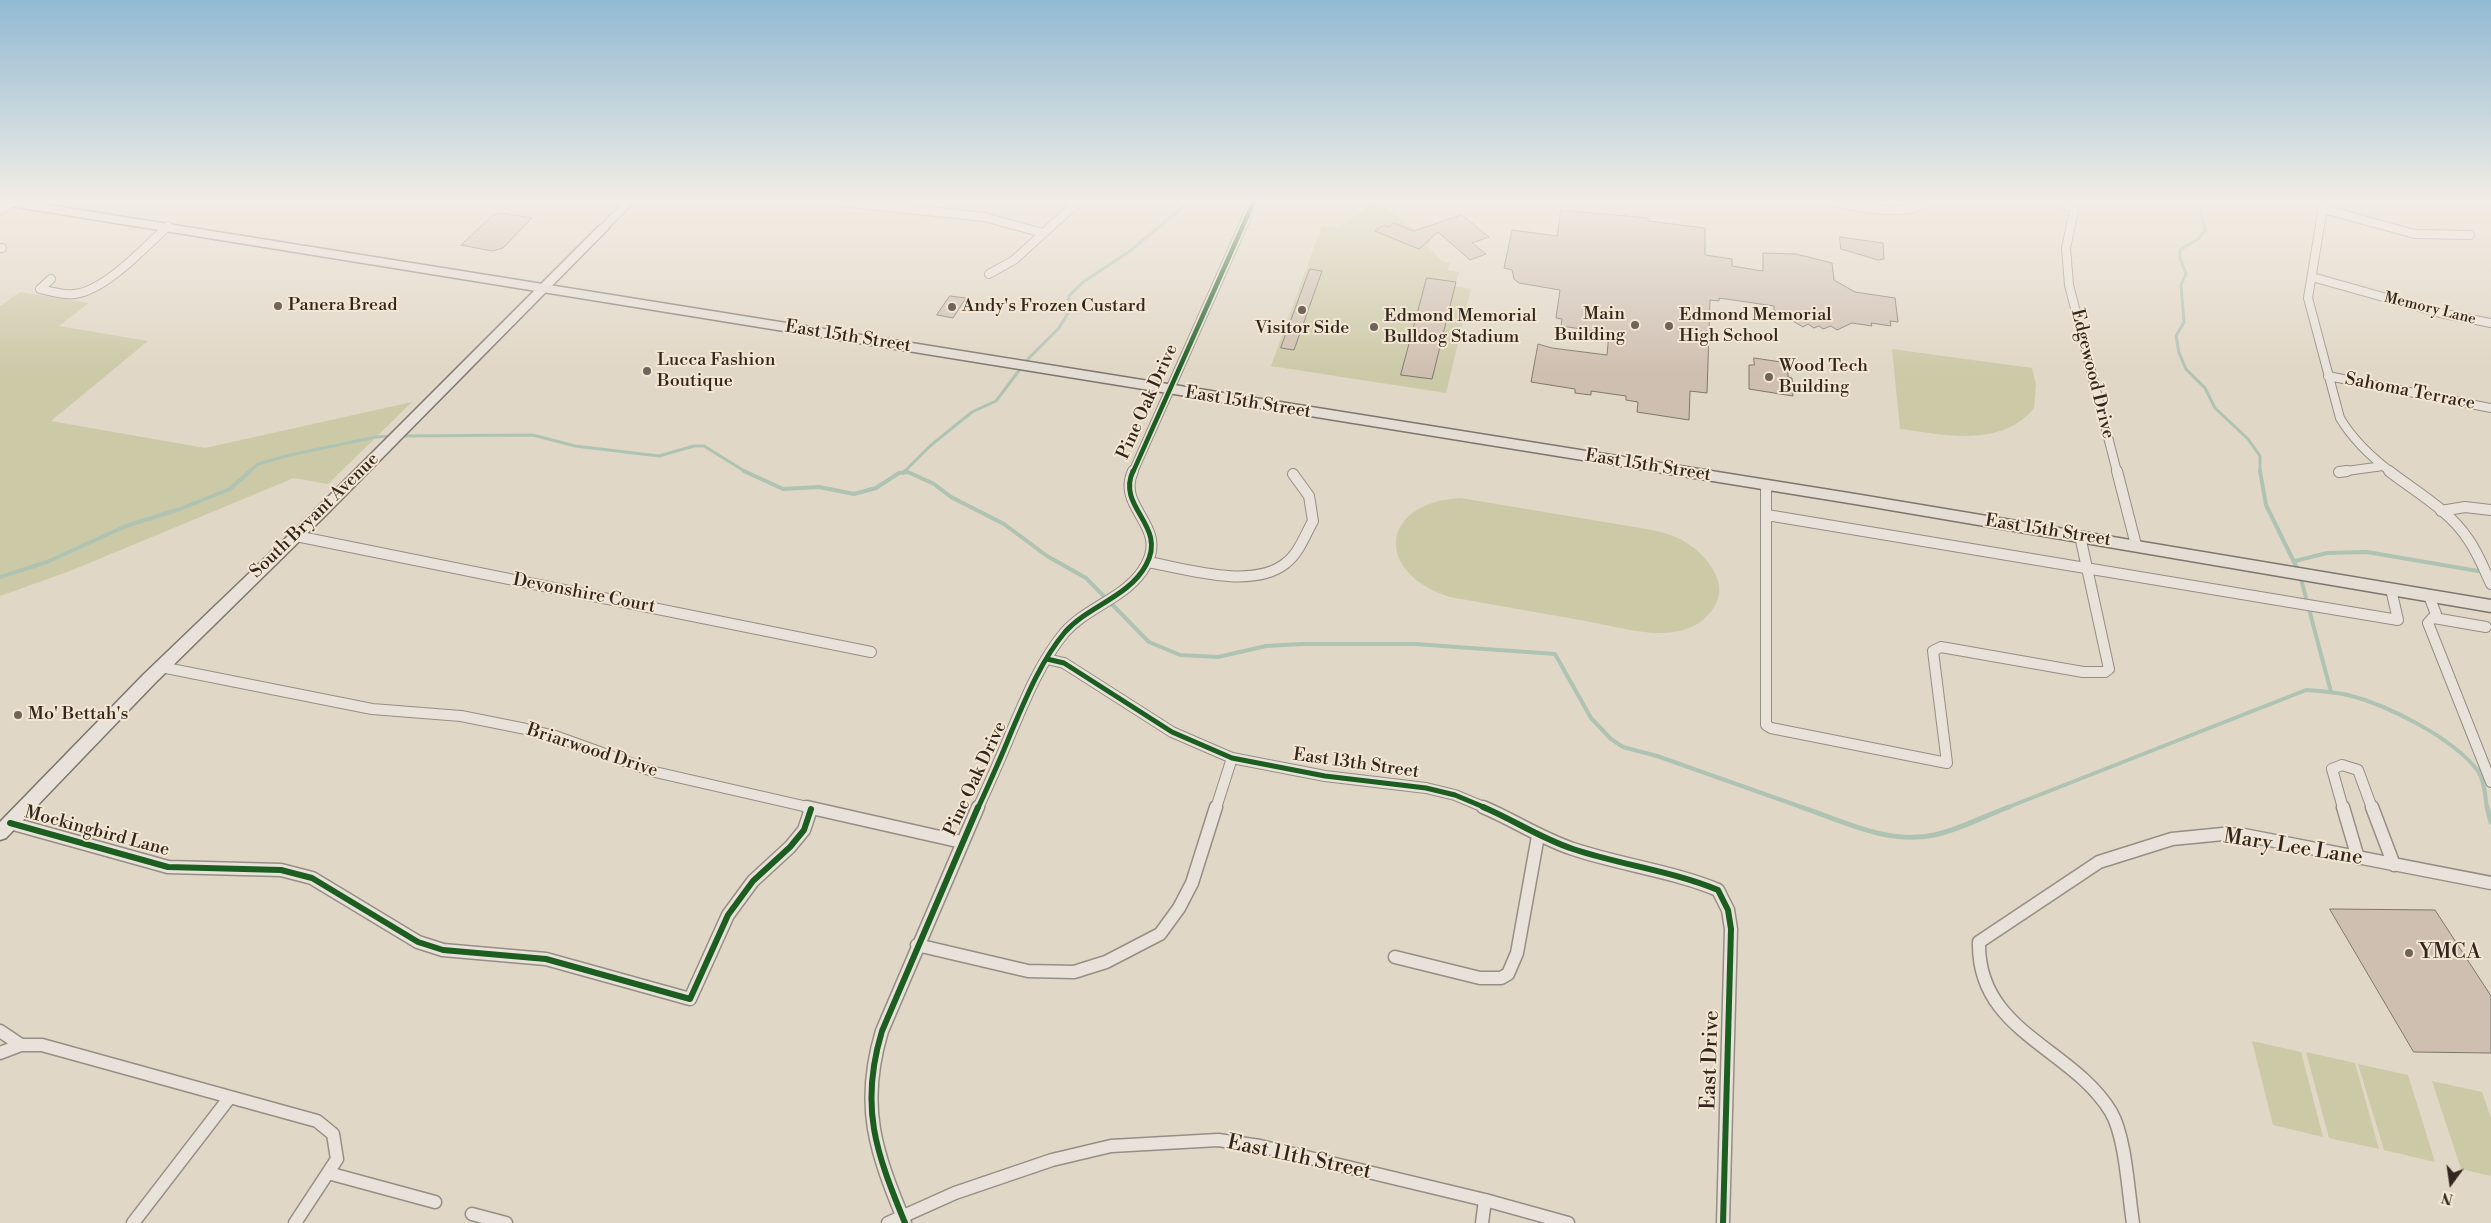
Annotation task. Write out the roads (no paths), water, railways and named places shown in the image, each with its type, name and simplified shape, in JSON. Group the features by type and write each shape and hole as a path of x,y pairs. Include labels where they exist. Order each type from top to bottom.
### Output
{"main road":[{"name":"East 15th Street","path":"363,258 2136,545 2491,606"},
{"name":"South Bryant Avenue","path":"5,828 161,667 296,536 574,258"}],"street":[{"path":"51,279 40,289 74,294 105,279 130,258"},
{"path":"989,274 1016,258"},
{"name":"Pine Oak Drive","path":"904,1221 890,1184 876,1133 870,1093 873,1063 882,1031 962,842 1056,642 1079,618 1122,591 1148,562 1152,551 1150,532 1148,524 1134,508 1128,496 1131,473 1228,258"},
{"name":"Edgewood Drive","path":"2067,258 2069,285 2136,545"},
{"path":"2315,258 2308,298 2310,312 2344,427 2383,466 2442,511 2464,532 2474,548 2491,584"},
{"name":"Memory Lane","path":"2312,277 2440,313 2491,323"},
{"name":"Sahoma Terrace","path":"2328,376 2491,408"},
{"path":"2339,472 2383,466"},
{"path":"1148,562 1223,575 1258,576 1286,564 1313,522 1309,496 1293,474"},
{"path":"1766,485 1766,725 1771,728 1948,763 1933,651 1941,647 2083,672 2105,672 2109,669 2085,567 2080,536"},
{"path":"2442,511 2465,507 2491,510"},
{"path":"1767,515 2398,620 2391,589"},
{"name":"Devonshire Court","path":"296,536 871,652"},
{"path":"2429,596 2436,614 2428,622 2491,782"},
{"path":"2434,618 2486,627"},
{"name":"East 13th Street","path":"1048,659 1064,663 1081,673 1172,732 1232,758 1325,776 1426,788 1456,795 1486,808 1538,836 1615,862 1699,882 1718,890 1723,899"},
{"name":"Briarwood Drive","path":"161,667 372,709 461,716 526,729 555,736 655,772 962,842"},
{"path":"917,945 1028,971 1074,972 1106,962 1160,934 1179,908 1192,883 1232,758"},
{"path":"2358,858 2332,775 2332,769 2336,765 2343,764 2358,770 2394,865"},
{"name":"Mockingbird Lane","path":"5,828 168,867 281,870 312,878 418,942 443,950 546,959 690,999 728,915 753,881 790,847 804,830 811,809"},
{"name":"Mary Lee Lane","path":"2133,1223 2120,1130 2113,1116 2102,1100 2086,1084 2032,1039 2000,1008 1978,964 1980,942 2099,862 2172,839 2223,834 2244,835 2491,883"},
{"path":"1395,957 1483,979 1501,978 1511,971 1517,953 1538,836"},
{"name":"East Drive","path":"1723,899 1728,910 1731,928 1723,1223"},
{"path":"0,1031 21,1045"},
{"path":"0,1053 21,1045 42,1045 317,1121 333,1134 337,1159 295,1223"},
{"path":"133,1223 230,1098"},
{"name":"East 11th Street","path":"888,1223 904,1221 955,1193 1052,1160 1111,1146 1218,1140 1260,1146 1485,1200 1568,1223"},
{"path":"328,1173 435,1202"},
{"path":"1482,1223 1485,1200"},
{"path":"472,1214 506,1223"}],"waterway":[{"path":"904,472 930,446 972,412 996,401 1027,360 1059,328 1068,313 1069,296 1083,282 1119,258"},
{"path":"2180,258 2186,274 2181,285 2184,322 2176,336 2179,353 2186,369 2205,388 2215,408 2248,439 2260,456 2260,471"},
{"path":"400,436 533,435 575,446 659,456 694,446 704,446 746,472"},
{"path":"249,472 258,464 290,455 376,437 393,436"},
{"path":"0,577 47,562 126,526 180,509 230,489 250,471"},
{"path":"2260,471 2266,505 2297,568"},
{"path":"746,472 783,489 819,487 854,494 876,488 899,473 904,472"},
{"path":"904,472 908,472"},
{"path":"908,472 934,484 951,497 1004,524 1047,556 1086,578 1149,642 1180,655 1218,657 1266,646 1302,644 1415,644 1555,654 1591,718 1611,739 1623,747 1657,756 1804,808"},
{"path":"2295,561 2327,553 2367,552 2478,571"},
{"path":"2301,579 2331,692"},
{"path":"2006,808 2306,690 2348,695 2382,706 2419,724 2436,735 2453,747 2478,771 2483,784 2487,808"},
{"path":"1801,807 1849,825 1900,837 1934,835 1953,830 2009,807"},
{"path":"2487,807 2491,822"}],"place":[{"name":"Panera Bread","path":"278,306"},
{"name":"Andy's Frozen Custard","path":"952,307"},
{"name":"Visitor Side","path":"1302,310"},
{"name":"Main Building","path":"1635,325"},
{"name":"Edmond Memorial High School","path":"1669,326"},
{"name":"Edmond Memorial Bulldog Stadium","path":"1374,327"},
{"name":"Lucca Fashion Boutique","path":"647,371"},
{"name":"Wood Tech Building","path":"1769,377"},
{"name":"Mo' Bettah's","path":"18,715"},
{"name":"YMCA","path":"2409,953"}]}
